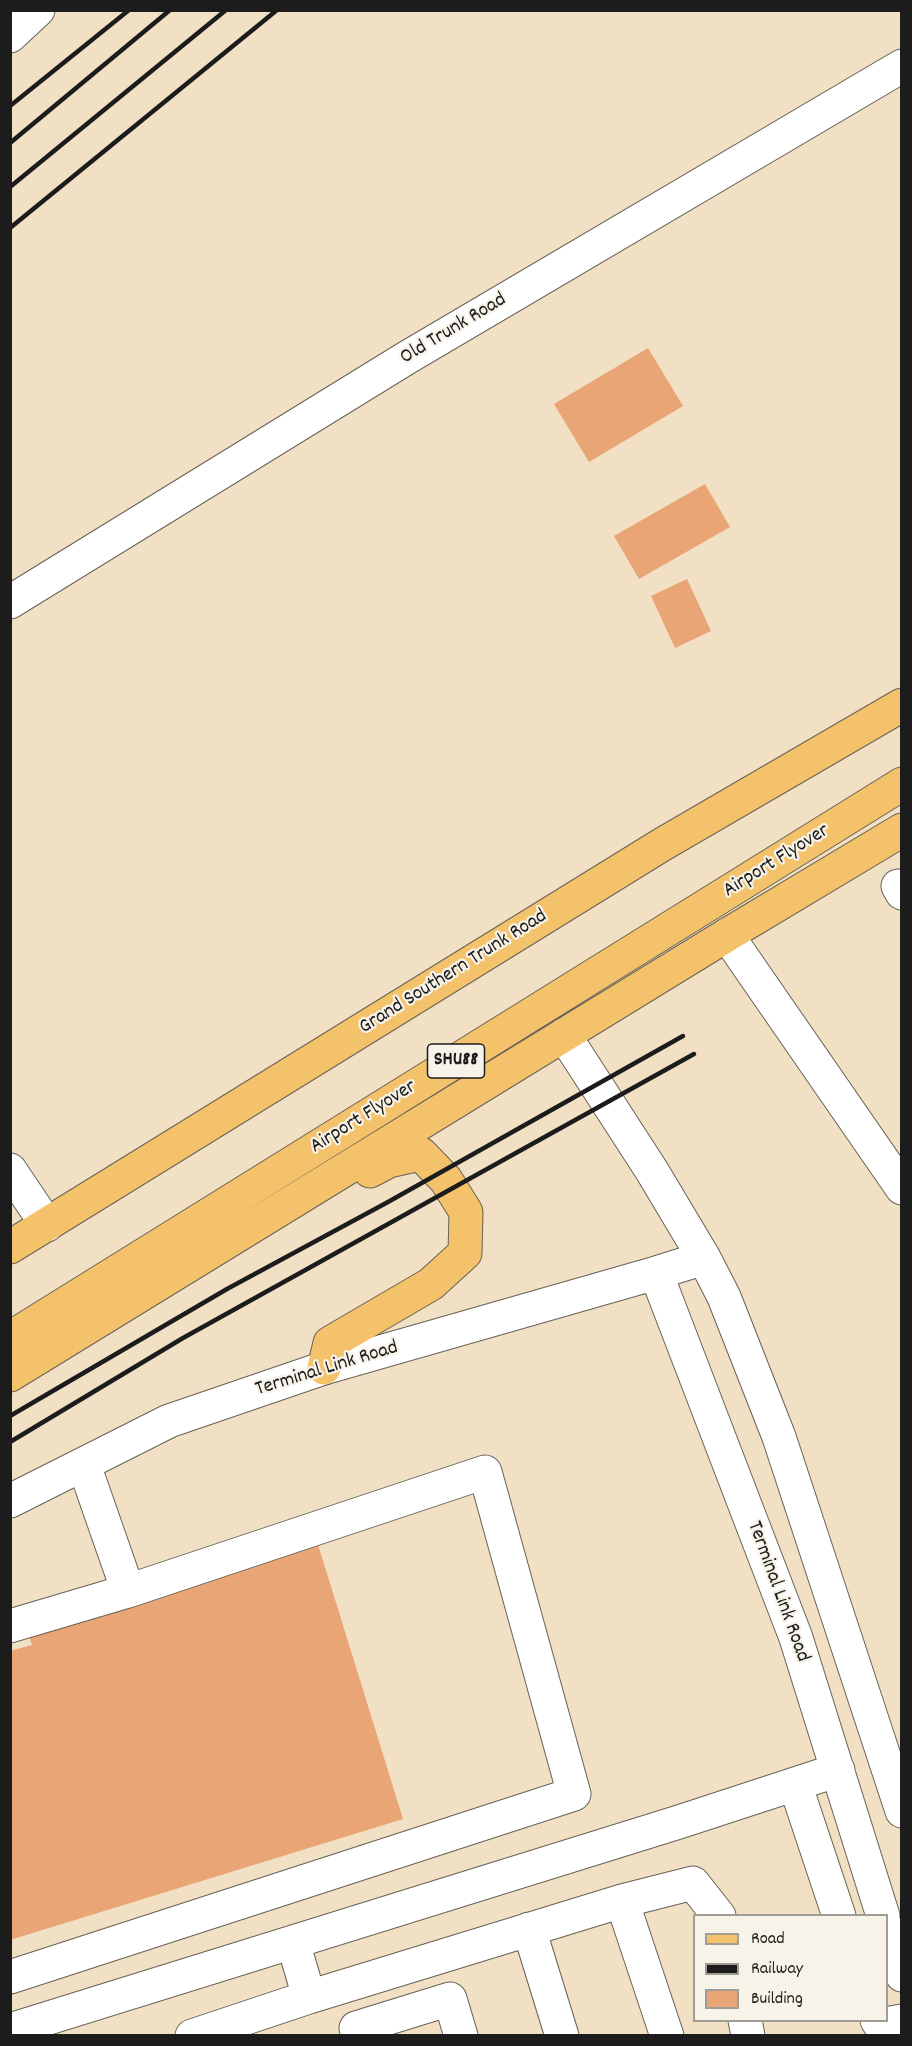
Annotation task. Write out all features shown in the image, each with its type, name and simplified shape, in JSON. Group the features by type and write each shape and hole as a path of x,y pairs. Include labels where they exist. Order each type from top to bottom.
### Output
{"main road":[{"name":"Grand Southern Trunk Road","path":"10,1247 663,844 902,705"},
{"name":"Airport Flyover","path":"10,1338 902,784"},
{"path":"10,1375 902,830"},
{"path":"137,1297 160,1299 210,1272 360,1177 389,1161 420,1154 446,1180 466,1212 465,1253 431,1284 330,1343 324,1368"}],"street":[{"path":"11,34 38,10"},
{"name":"Old Trunk Road","path":"10,602 408,357 902,66"},
{"path":"727,935 902,1188"},
{"path":"564,1035 652,1171 704,1258 724,1297 779,1437 902,1811"},
{"path":"10,1170 47,1225"},
{"name":"Terminal Link Road","path":"10,1501 169,1421 324,1368 704,1258"},
{"name":"Terminal Link Road","path":"656,1273 796,1638 882,1914"},
{"path":"84,1465 128,1591"},
{"path":"10,1626 128,1591 485,1472 574,1794 10,1977"},
{"path":"10,2030 838,1770"},
{"path":"795,1784 837,1914"},
{"path":"192,2036 529,1929 622,1901 693,1883 717,1914"},
{"path":"622,1901 667,2036"},
{"path":"529,1929 562,2036"},
{"path":"888,1933 902,1975"},
{"path":"293,1942 309,1997"},
{"path":"358,2036 356,2028 450,1999 461,2036"},
{"path":"878,2022 880,2025 902,2021"}],"building":[{"path":"648,348 683,406 589,462 554,404"},
{"path":"705,484 730,527 639,579 614,536"},
{"path":"687,579 711,631 675,648 651,596"},
{"path":"316,1538 403,1819 10,1940 10,1651 32,1645 26,1627"}],"railway":[{"path":"10,106 129,10"},
{"path":"10,143 170,10"},
{"path":"10,187 226,10"},
{"path":"10,228 277,10"},
{"path":"10,1416 227,1289 388,1202 683,1036"},
{"path":"10,1442 183,1338 694,1054"}]}
